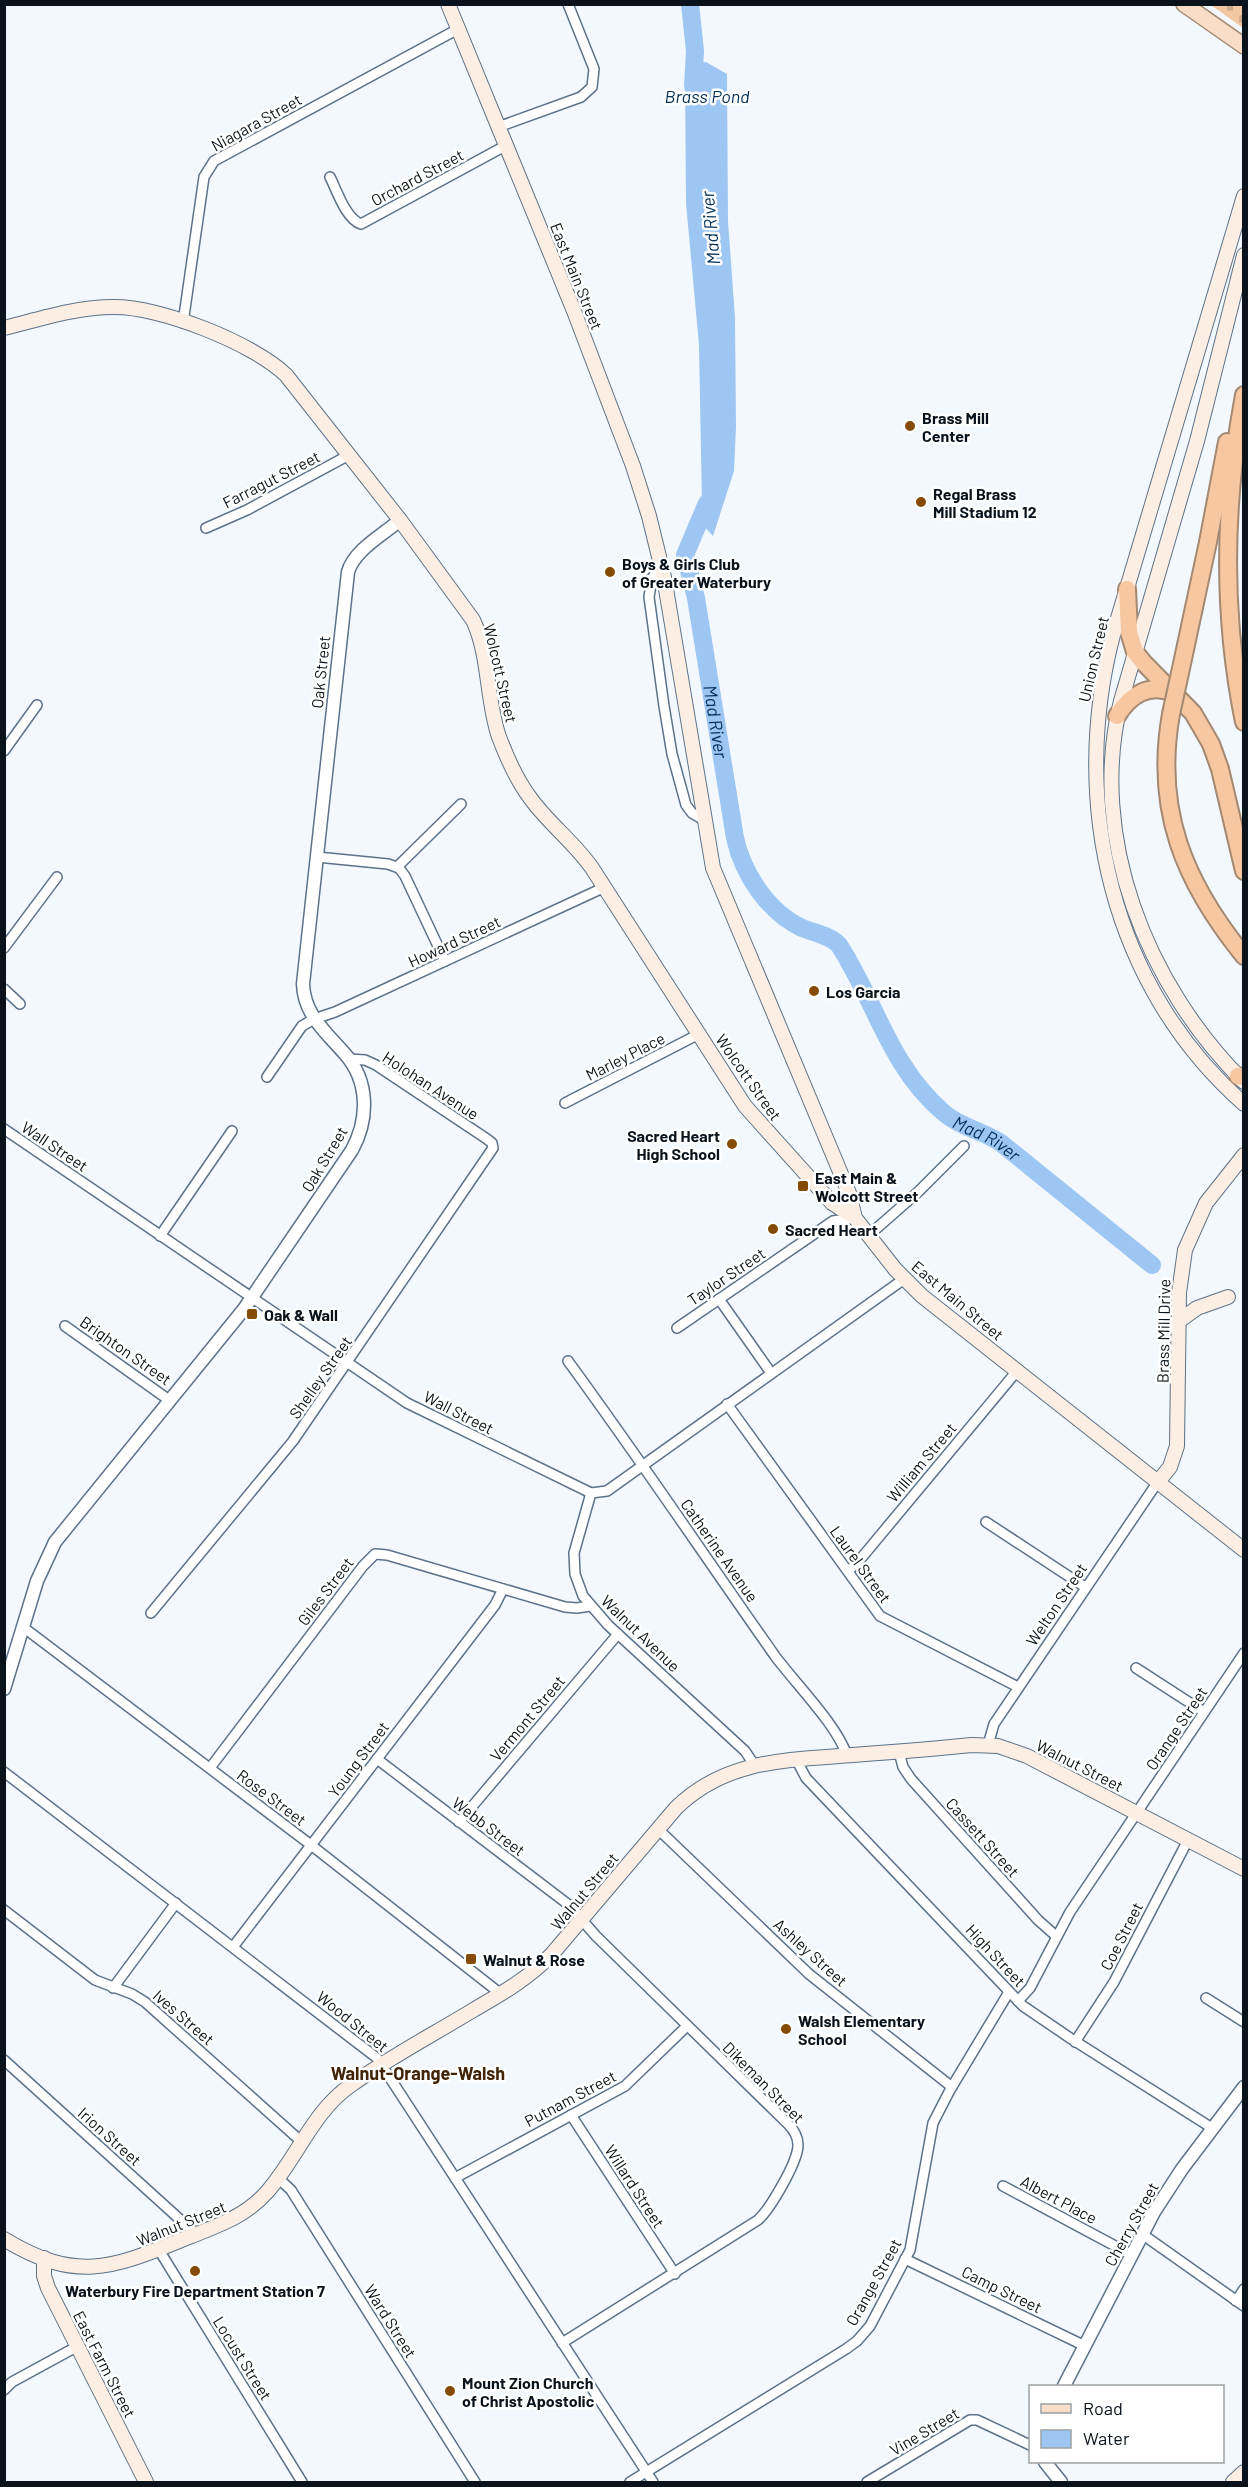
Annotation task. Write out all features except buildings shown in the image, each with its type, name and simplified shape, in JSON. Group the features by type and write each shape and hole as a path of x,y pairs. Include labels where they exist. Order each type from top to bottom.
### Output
{"highway":[{"path":"1244,394 1230,508 1228,582 1233,654 1244,722"},
{"path":"1239,424 1224,449 1208,543 1171,714 1166,771 1168,802 1186,866 1200,896 1244,956"},
{"path":"1127,589 1129,632 1135,652 1198,720 1214,751 1244,871"},
{"path":"1117,716 1130,698 1141,692 1161,689 1177,695"}],"main road":[{"name":"East Main Street","path":"448,4 570,302 646,506 661,566 711,860 718,883 849,1193 855,1218 904,1279 940,1310 1244,1550"},
{"path":"1184,4 1243,46"},
{"name":"Union Street","path":"1244,196 1127,589 1104,675 1098,712 1095,759 1101,842 1121,919 1144,972 1173,1023 1208,1068 1244,1104"},
{"path":"1242,1078 1198,1030 1180,1004 1159,966 1136,914 1120,858 1113,816 1111,767 1117,716 1197,441 1244,255"},
{"name":"Wolcott Street","path":"4,328 86,309 114,307 142,310 240,345 272,363 292,383 400,520 476,626 497,729 525,791 584,855 752,1114 831,1203 855,1218"},
{"path":"1121,919 1136,914"},
{"name":"Brass Mill Drive","path":"1157,1483 1170,1467 1177,1446 1181,1270 1188,1240 1206,1203 1244,1155"},
{"path":"1179,1321 1197,1308 1228,1297"},
{"name":"Walnut Street","path":"4,2239 44,2258 69,2265 104,2266 159,2250 241,2215 258,2202 278,2178 330,2102 351,2084 501,1994 542,1964 687,1797 723,1775 755,1766 796,1759 988,1745 1005,1748 1026,1756 1244,1869"},
{"name":"East Farm Street","path":"44,2258 44,2276 48,2288 146,2482"},
{"path":"1233,2482 1244,2472"}],"street":[{"path":"498,127 581,97 592,87 594,69 568,4"},
{"name":"Niagara Street","path":"183,323 204,177 214,161 458,29"},
{"name":"Orchard Street","path":"330,177 348,211 356,222 361,224 505,146"},
{"name":"Farragut Street","path":"206,528 247,510 349,455"},
{"name":"Oak Street","path":"4,1689 40,1572 55,1542 252,1298 352,1150 359,1135 364,1113 359,1077 350,1059 314,1019 305,1000 303,984 348,572 351,562 358,554 400,520"},
{"path":"661,566 652,578 649,597 672,754 686,806 692,813 704,820"},
{"path":"4,751 37,705"},
{"path":"397,867 460,804"},
{"path":"317,857 397,867 405,876 445,961"},
{"path":"4,948 57,877"},
{"name":"Howard Street","path":"314,1019 335,1012 605,887"},
{"path":"4,989 20,1004"},
{"path":"267,1077 297,1032 314,1019"},
{"name":"Marley Place","path":"565,1103 699,1034"},
{"name":"Holohan Avenue","path":"350,1059 365,1060 376,1065 493,1145"},
{"name":"Wall Street","path":"4,1129 407,1403 591,1493"},
{"path":"160,1236 232,1131"},
{"name":"Shelley Street","path":"151,1613 293,1441 348,1363 493,1145"},
{"path":"869,1235 918,1192 964,1146"},
{"name":"Taylor Street","path":"677,1328 832,1221 840,1218 855,1218"},
{"path":"591,1493 607,1491 904,1279"},
{"path":"719,1299 771,1373"},
{"name":"Brighton Street","path":"65,1326 169,1400"},
{"name":"Catherine Avenue","path":"568,1361 777,1658 840,1738 847,1756"},
{"name":"William Street","path":"848,1571 858,1562 1017,1371"},
{"name":"Laurel Street","path":"727,1404 884,1618 1018,1687"},
{"name":"Welton Street","path":"988,1745 994,1724 1157,1483"},
{"name":"Walnut Avenue","path":"591,1493 577,1537 574,1558 579,1588 590,1606 745,1750 755,1766"},
{"path":"986,1522 1085,1587"},
{"name":"Giles Street","path":"210,1768 363,1566 375,1554 387,1555 565,1607 590,1606"},
{"name":"Young Street","path":"233,1947 495,1605 503,1589"},
{"name":"Rose Street","path":"23,1627 311,1845 501,1994"},
{"name":"Vermont Street","path":"459,1822 618,1634"},
{"name":"Orange Street","path":"1018,2001 1030,1988 1056,1936 1244,1653"},
{"path":"1136,1668 1204,1712"},
{"name":"Cassett Street","path":"898,1752 903,1767 911,1779 1038,1920 1056,1936"},
{"name":"Webb Street","path":"377,1759 569,1905 581,1919"},
{"name":"High Street","path":"796,1759 806,1778 1018,2001 1075,2042 1212,2128"},
{"name":"Wood Street","path":"4,1772 358,2042 382,2065 646,2472"},
{"name":"Ashley Street","path":"658,1829 809,1974 952,2087"},
{"name":"Coe Street","path":"1075,2042 1114,1982 1188,1840"},
{"path":"113,1988 176,1903"},
{"name":"Ives Street","path":"4,1910 95,1980 132,1994 145,2002 303,2143"},
{"name":"Dikeman Street","path":"562,2343 743,2231 767,2212 796,2156 798,2146 796,2135 788,2124 581,1919"},
{"name":"Orange Street","path":"630,2482 852,2345 870,2326 913,2239 931,2129 952,2087 1009,1992"},
{"path":"1206,1998 1244,2022"},
{"name":"Putnam Street","path":"455,2178 632,2081 687,2026"},
{"name":"Irion Street","path":"4,2060 196,2234"},
{"name":"Cherry Street","path":"1065,2385 1166,2192 1244,2087"},
{"name":"Willard Street","path":"571,2115 675,2274"},
{"name":"Ward Street","path":"278,2178 291,2190 475,2482"},
{"name":"Albert Place","path":"1003,2186 1132,2255"},
{"path":"1142,2234 1240,2303 1244,2289"},
{"name":"Locust Street","path":"159,2250 302,2482"},
{"name":"Camp Street","path":"905,2259 1085,2346"},
{"path":"4,2390 12,2382 78,2346"},
{"name":"Vine Street","path":"867,2482 970,2420 977,2420 1029,2445"},
{"path":"1047,2463 1061,2482"},
{"path":"646,2472 653,2482"}],"green space":[{"path":"1211,5 1243,5 1243,28"}],"water":[{"name":"Brass Pond","path":"706,62 727,74 728,221 735,318 734,471 713,536 704,526 695,522 702,505 699,345 686,203 685,77 686,72 694,63"}],"waterway":[{"name":"Mad River","path":"690,4 695,51 693,86"},
{"name":"Mad River","path":"707,503 685,555 696,598 735,838 751,878 778,912 802,928 827,937 839,945 896,1054 925,1095 957,1122 1001,1143 1152,1265"}],"place":[{"name":"Brass Mill Center","path":"910,426"},
{"name":"Regal Brass Mill Stadium 12","path":"921,502"},
{"name":"Boys & Girls Club of Greater Waterbury","path":"610,572"},
{"name":"Los Garcia","path":"814,991"},
{"name":"Sacred Heart High School","path":"732,1144"},
{"name":"East Main & Wolcott Street","path":"803,1186"},
{"name":"Sacred Heart","path":"773,1229"},
{"name":"Oak & Wall","path":"252,1314"},
{"name":"Walnut & Rose","path":"471,1959"},
{"name":"Walsh Elementary School","path":"786,2029"},
{"name":"Waterbury Fire Department Station 7","path":"195,2271"},
{"name":"Mount Zion Church of Christ Apostolic","path":"450,2391"}],"district":[{"name":"Walnut-Orange-Walsh","path":"418,2073"}]}
